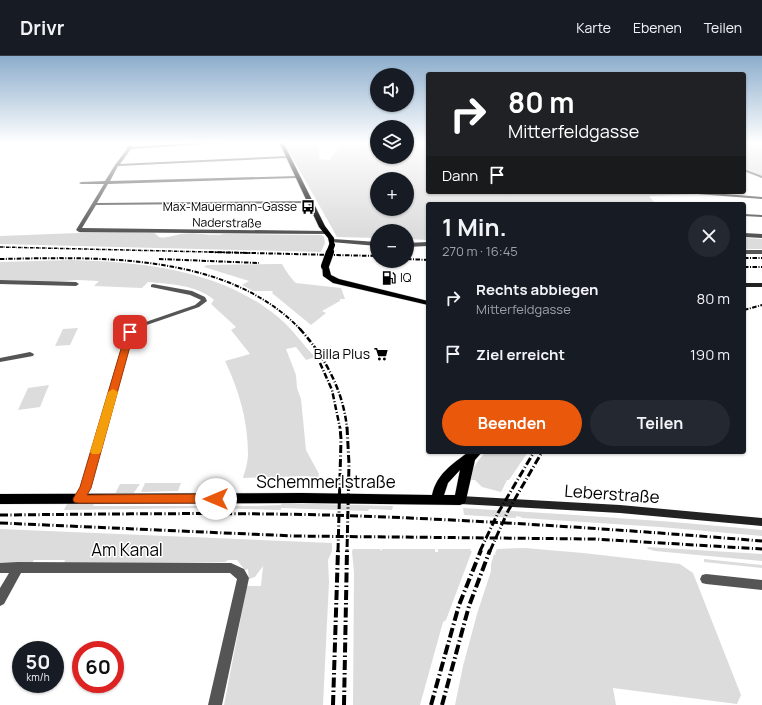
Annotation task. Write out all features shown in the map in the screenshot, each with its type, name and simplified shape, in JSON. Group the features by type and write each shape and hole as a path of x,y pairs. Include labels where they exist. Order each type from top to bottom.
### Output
{"main road":[{"path":"295,172 332,243 325,266 327,276 336,281 426,303"},
{"path":"746,285 762,285"},
{"path":"437,499 441,483 445,477 454,467 473,455"},
{"path":"460,500 473,455"},
{"name":"Schemmerlstraße","path":"0,499 460,500"},
{"name":"Leberstraße","path":"460,500 620,509 762,522"}],"street":[{"path":"113,172 95,204 309,202"},
{"path":"751,172 762,176"},
{"path":"81,183 297,177"},
{"path":"710,194 762,198"},
{"name":"Naderstraße","path":"95,204 79,230 326,233"},
{"path":"746,215 762,216"},
{"path":"746,235 762,236"},
{"path":"332,243 370,244"},
{"path":"414,245 426,244"},
{"path":"746,252 762,252"},
{"path":"1,283 76,284"},
{"path":"79,499 86,488 128,340 133,328 203,303 204,301 203,298 192,293 153,286"},
{"path":"0,360 30,354"},
{"path":"0,600 18,567"},
{"name":"Am Kanal","path":"0,568 231,568 240,573 243,578 215,705"},
{"path":"706,579 762,585"}],"shaded area":[{"path":"301,172 370,172 370,216 414,216 414,172 426,172 426,194 697,194 649,196 654,202 426,202 426,240 414,239 414,224 370,224 370,238 337,237"},
{"path":"746,172 762,172 762,178 746,173"},
{"path":"84,231 154,233 159,237 168,237 186,233 213,235 321,235 324,237 325,243 321,252 0,244 0,236 78,233"},
{"path":"746,238 762,239 762,249 746,249"},
{"path":"72,260 126,263 180,272 206,279 232,289 256,301 278,317 315,357 306,360 296,347 286,349 296,375 297,388 301,399 306,450 319,474 316,483 309,476 243,478 248,457 248,442 242,406 225,361 250,354 231,330 236,327 211,304 214,300 207,295 192,288 183,286 148,282 142,288 94,286 99,281 78,280 52,282 0,280 0,262"},
{"path":"282,264 290,277 296,283 341,288 345,299 340,299 340,301 322,311 326,313 311,325 272,293 273,291 253,291 242,285 249,281 204,267 207,265"},
{"path":"78,328 70,345 55,346 63,329"},
{"path":"49,385 40,407 18,410 28,388"},
{"path":"484,454 527,454 509,480 507,480 501,492 482,487 475,480 470,480 475,465"},
{"path":"145,483 181,483 178,491 141,492"},
{"path":"120,484 140,484 133,494 115,494"},
{"path":"282,503 393,506 392,510 369,509 368,511 281,508 281,510 202,508 64,510 67,504 94,504 93,506 257,506 281,505"},
{"path":"463,508 725,526 762,530 762,536 660,527 522,518 516,516 516,518 464,515"},
{"path":"0,529 332,543 332,551 328,560 329,582 323,705 224,705 247,586 261,586 263,566 255,577 249,579 248,569 245,570 237,560 228,560 225,562 64,563 65,560 34,560 32,563 0,563"},
{"path":"647,547 762,554 762,561 655,551 648,549"},
{"path":"525,548 680,564 693,573 741,695 737,704 613,688 616,705 455,705 463,666 477,614 491,571 491,564 494,554 496,555 495,553 497,549"},
{"path":"353,549 380,549 382,551 382,549 435,549 435,552 438,552 438,549 471,549 470,551 472,551 446,620 443,622 420,705 353,705"},
{"path":"704,559 762,565 762,568 704,562"}],"railway":[{"path":"0,247 251,253"},
{"path":"209,252 251,253"},
{"path":"251,253 370,256"},
{"path":"0,259 78,258 119,260 160,264 199,273 237,286 271,304 300,329"},
{"path":"746,258 762,258"},
{"path":"159,259 259,263"},
{"path":"414,259 426,260"},
{"path":"746,267 762,267"},
{"path":"746,309 762,305"},
{"path":"300,329 325,363 337,387 345,414 347,428"},
{"path":"320,363 332,390 340,428"},
{"path":"339,516 340,427"},
{"path":"347,427 349,464 348,516"},
{"path":"494,522 533,454"},
{"path":"503,523 541,454"},
{"path":"0,515 225,514 339,516"},
{"path":"338,536 339,516"},
{"path":"339,516 348,516"},
{"path":"347,537 348,516"},
{"path":"348,516 494,522"},
{"path":"486,538 494,522"},
{"path":"494,522 503,523"},
{"path":"0,523 294,536 338,536"},
{"path":"496,538 503,523"},
{"path":"503,523 762,541"},
{"path":"338,536 338,551"},
{"path":"338,536 347,537"},
{"path":"347,537 347,551"},
{"path":"347,537 486,538"},
{"path":"480,551 486,538"},
{"path":"486,538 496,538"},
{"path":"490,551 496,538"},
{"path":"496,538 594,539 762,549"},
{"path":"333,705 338,550"},
{"path":"344,705 347,550"},
{"path":"431,705 459,605 481,550"},
{"path":"442,705 469,606 490,550"}],"slow traffic":[{"path":"96,452 113,392"}],"place":[{"name":"Max-Mauermann-Gasse","path":"308,207"},
{"name":"IQ","path":"389,278"},
{"name":"Billa Plus","path":"381,354"}],"route":[{"path":"130,332 86,488 79,499 216,499"}]}
